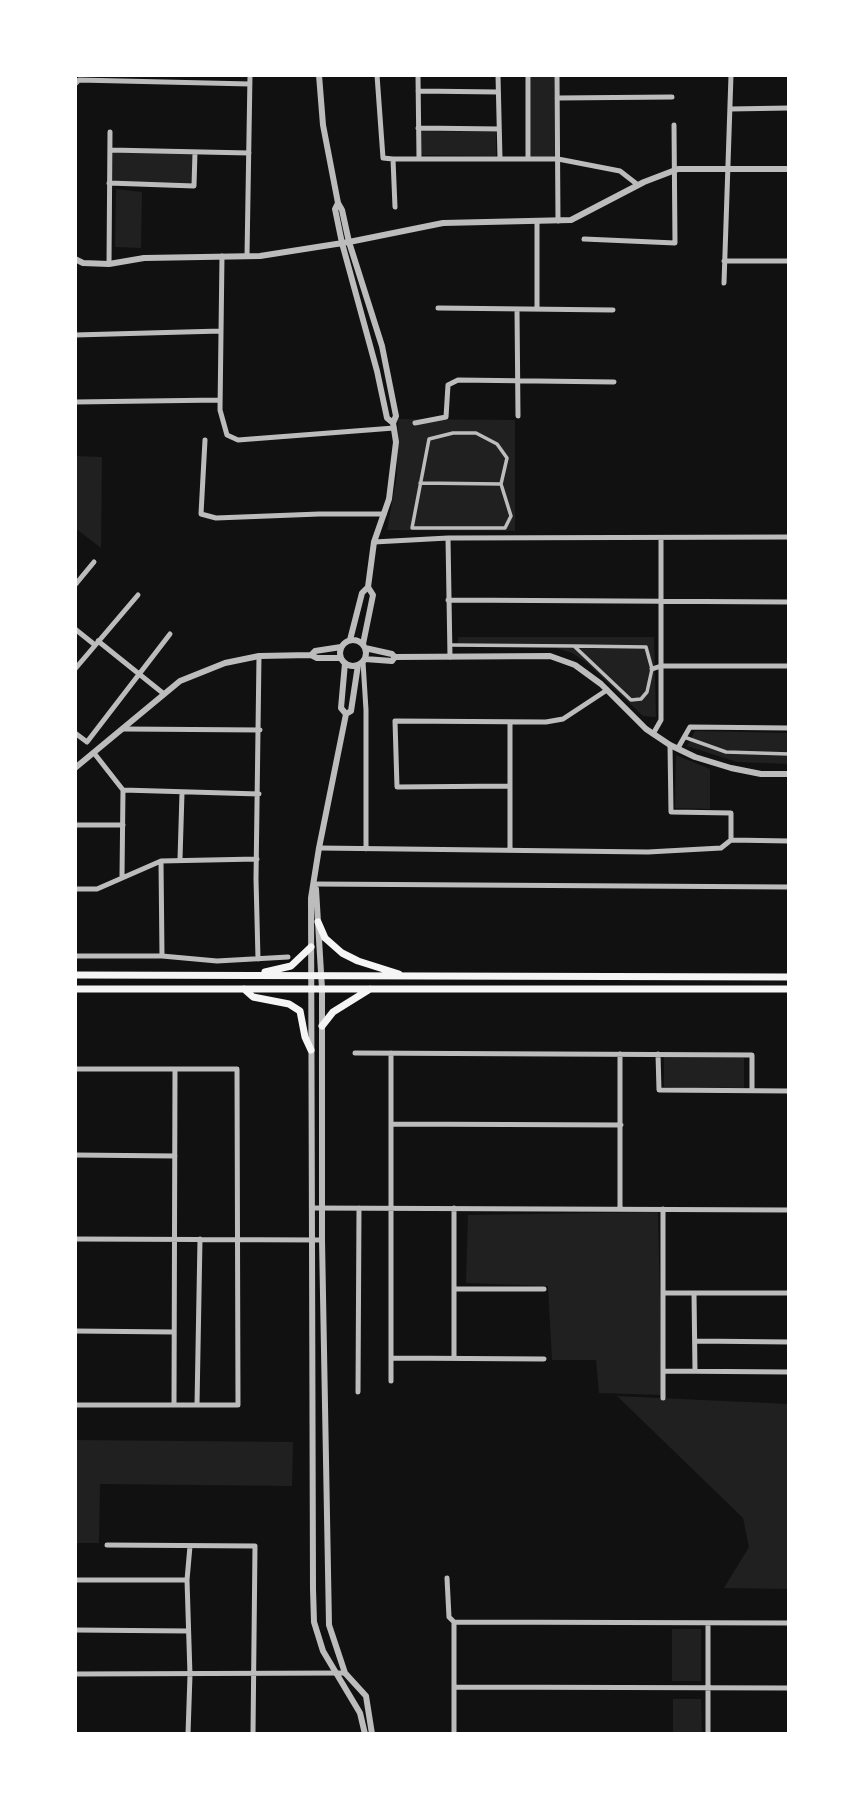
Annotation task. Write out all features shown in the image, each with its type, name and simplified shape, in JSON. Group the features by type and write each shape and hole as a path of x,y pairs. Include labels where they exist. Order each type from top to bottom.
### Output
{"main road":[{"path":"318,922 325,938 342,953 404,976"},
{"path":"254,976 291,966 311,947"},
{"path":"75,975 789,977"},
{"path":"75,989 789,989"},
{"path":"244,989 253,997 289,1004 300,1012 305,1037 311,1050"},
{"path":"322,1026 333,1012 370,989"}],"street":[{"path":"247,256 250,75"},
{"path":"319,75 323,125 338,203 335,209 387,418 393,425"},
{"path":"377,75 383,158 558,159 620,171 638,185"},
{"path":"418,75 419,158"},
{"path":"498,75 500,159"},
{"path":"528,75 528,159"},
{"path":"557,75 558,221"},
{"path":"724,283 731,75"},
{"path":"75,84 79,80 250,84"},
{"path":"418,91 498,92"},
{"path":"558,98 671,97"},
{"path":"730,109 789,108"},
{"path":"584,239 675,243 674,125"},
{"path":"418,128 499,129"},
{"path":"109,264 110,132"},
{"path":"110,150 249,153"},
{"path":"109,183 194,186 195,152"},
{"path":"393,159 395,207"},
{"path":"75,259 83,263 109,264 144,258 247,256 345,243 443,223 570,220 638,185 675,171 789,169"},
{"path":"537,222 537,309"},
{"path":"311,655 315,651 341,647 350,640 362,593 368,587 374,542 389,499 394,453 393,425 396,416 382,346 345,243"},
{"path":"222,256 220,410 227,435 238,440 393,425"},
{"path":"724,261 789,261"},
{"path":"75,267 83,263"},
{"path":"438,308 613,310"},
{"path":"517,309 518,416"},
{"path":"75,335 221,331"},
{"path":"415,423 446,417 448,386 458,380 614,382"},
{"path":"75,402 220,400"},
{"path":"453,433 476,433 498,444 507,458 501,484 511,516 505,528 412,527 429,439 453,433"},
{"path":"205,440 201,514 216,518 384,514"},
{"path":"421,484 501,484"},
{"path":"374,542 448,538 789,537"},
{"path":"448,538 450,657"},
{"path":"653,734 661,720 661,538"},
{"path":"75,585 94,562"},
{"path":"345,714 351,711 362,662 373,595 368,587"},
{"path":"75,669 138,595"},
{"path":"448,600 789,602"},
{"path":"75,629 164,694"},
{"path":"75,733 87,742 170,634"},
{"path":"350,640 357,640 364,646 395,657"},
{"path":"450,645 574,646 646,647 652,669 647,692 641,699 631,700 574,646"},
{"path":"341,647 341,708 345,714 312,898 314,1622 323,1651 360,1713 365,1734"},
{"path":"75,768 180,681 225,663 260,656 311,655 317,658 362,662 392,660 395,657 550,656 575,665 607,690 653,734 670,745 731,768 761,774 789,774"},
{"path":"258,959 260,656"},
{"path":"362,662 366,710 366,849"},
{"path":"652,669 661,666 789,666"},
{"path":"510,786 397,787 395,721 546,722 563,719 607,690"},
{"path":"510,722 510,850"},
{"path":"678,748 690,727 789,728"},
{"path":"124,729 260,730"},
{"path":"684,737 726,752 789,754"},
{"path":"670,745 671,812 731,813 731,840"},
{"path":"94,753 123,790 122,876"},
{"path":"123,790 259,794"},
{"path":"180,859 182,793"},
{"path":"75,825 124,825"},
{"path":"319,848 648,852 721,848 731,840 789,841"},
{"path":"75,889 97,889 161,861 257,859"},
{"path":"161,861 162,956"},
{"path":"314,884 789,887"},
{"path":"314,884 322,989 322,1240 329,1625 345,1673 366,1696 372,1734"},
{"path":"75,956 162,956 223,960 288,957"},
{"path":"222,976 223,960"},
{"path":"355,1053 752,1055 752,1090"},
{"path":"391,1053 391,1381"},
{"path":"620,1209 621,1054"},
{"path":"659,1054 659,1090 789,1091"},
{"path":"75,1069 237,1069 238,1405 75,1405"},
{"path":"174,1405 175,1069"},
{"path":"391,1124 621,1125"},
{"path":"75,1155 175,1156"},
{"path":"312,1208 789,1210"},
{"path":"358,1392 359,1208"},
{"path":"454,1209 454,1358"},
{"path":"663,1209 663,1398"},
{"path":"75,1238 322,1240"},
{"path":"197,1405 200,1239"},
{"path":"454,1289 544,1289"},
{"path":"663,1293 789,1293"},
{"path":"694,1293 695,1371"},
{"path":"75,1331 174,1332"},
{"path":"695,1341 789,1342"},
{"path":"391,1358 544,1359"},
{"path":"663,1371 789,1372"},
{"path":"107,1545 255,1546 253,1734"},
{"path":"188,1734 190,1675 187,1580 190,1546"},
{"path":"447,1578 449,1617 454,1622 789,1623"},
{"path":"75,1580 187,1580"},
{"path":"454,1622 454,1734"},
{"path":"708,1623 708,1734"},
{"path":"75,1630 188,1631"},
{"path":"75,1674 345,1673"},
{"path":"454,1687 789,1688"}],"shaded area":[{"path":"531,75 554,75 555,157 531,157"},
{"path":"421,131 496,132 496,156 421,155"},
{"path":"110,150 195,152 194,186 109,183"},
{"path":"116,189 142,192 141,248 115,247"},
{"path":"398,419 515,420 515,531 387,530 397,475"},
{"path":"75,456 102,457 101,548 75,528"},
{"path":"458,637 654,637 656,717 643,716 586,662 572,653 556,648 458,646"},
{"path":"695,731 789,733 789,764 737,762 687,746"},
{"path":"676,755 710,769 710,809 675,808"},
{"path":"664,1057 744,1058 744,1088 664,1087"},
{"path":"658,1212 662,1395 599,1393 596,1360 552,1360 548,1286 466,1283 468,1215"},
{"path":"617,1396 789,1404 789,1589 724,1588 749,1547 743,1518"},
{"path":"75,1440 293,1442 292,1486 100,1484 99,1543 75,1543"},
{"path":"672,1629 701,1629 701,1681 672,1681"},
{"path":"673,1699 701,1699 702,1734 673,1734"}]}
